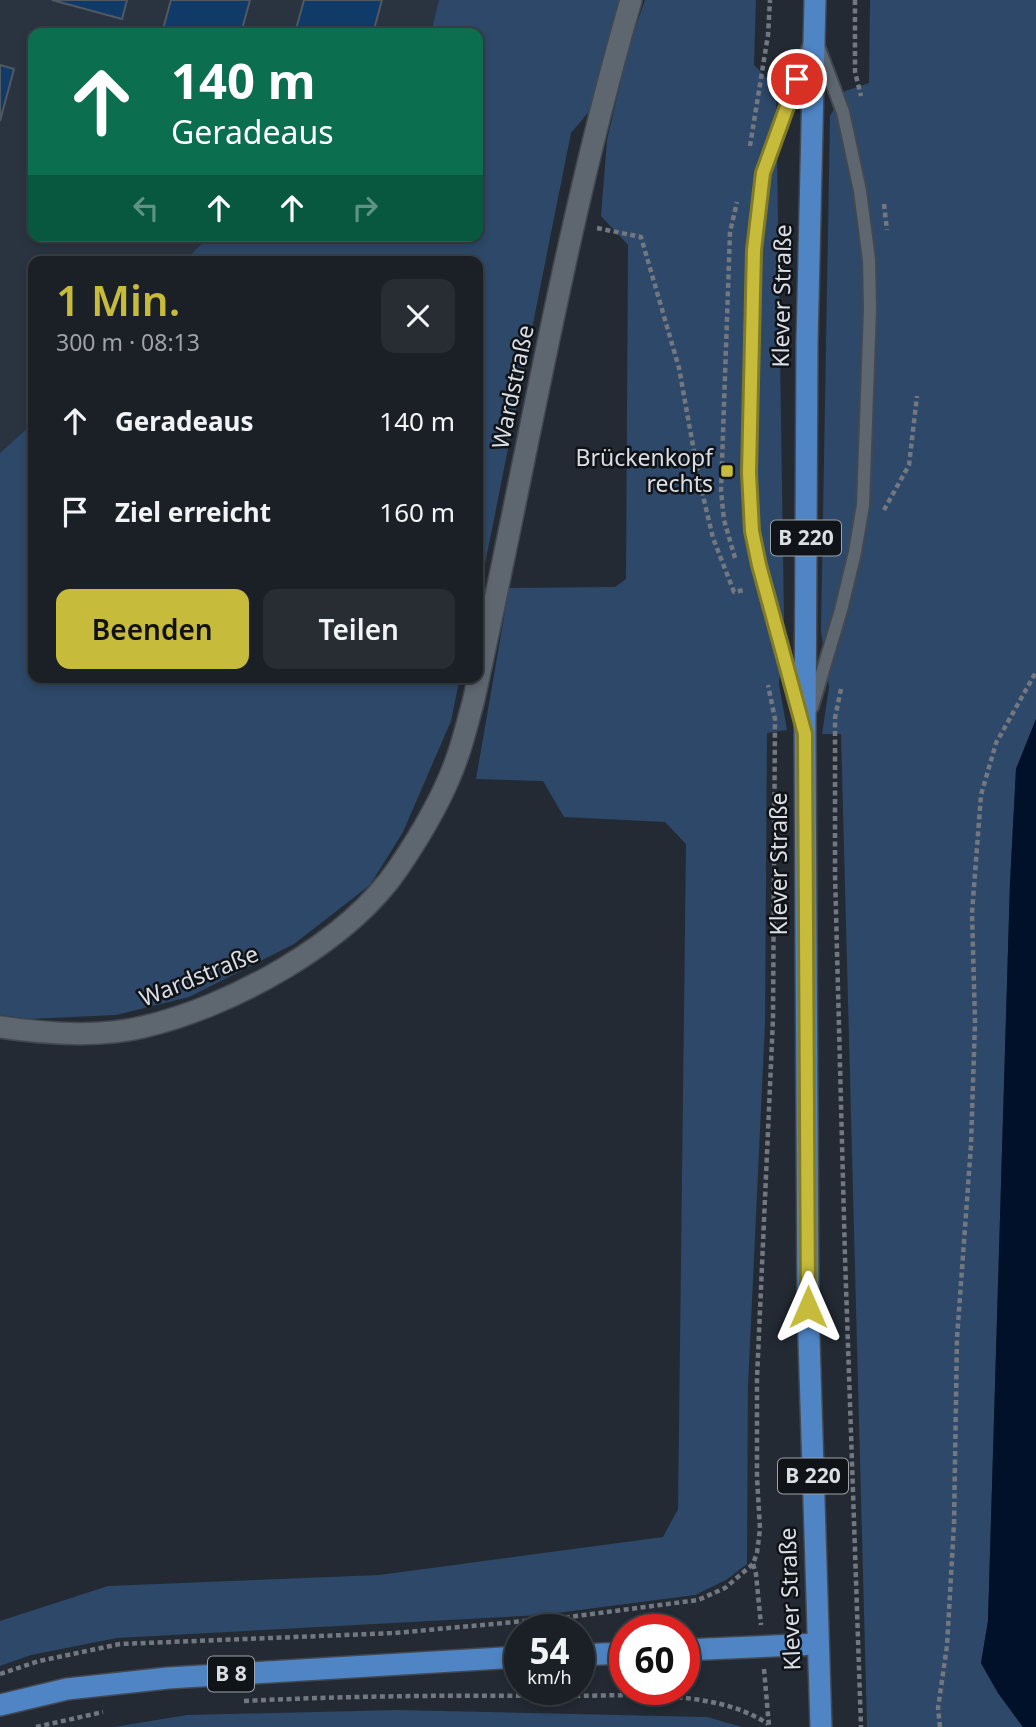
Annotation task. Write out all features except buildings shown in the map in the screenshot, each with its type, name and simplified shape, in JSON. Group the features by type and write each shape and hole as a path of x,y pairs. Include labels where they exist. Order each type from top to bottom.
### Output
{"main road":[{"name":"Klever Straße","path":"815,0 807,355 805,734 808,1307 821,1727"},
{"path":"700,1649 818,1644"},
{"name":"B 8","path":"0,1705 67,1689 168,1678 504,1658"}],"street":[{"name":"Wardstraße","path":"483,656 574,223 613,61 631,0"},
{"name":"Wardstraße","path":"0,1027 42,1033 142,1028 229,997 272,977 319,944 360,912 398,869 435,807 458,756 477,683"}],"lane":[{"path":"805,734 841,610 863,505 870,309 869,260 860,191 843,112 814,33"},
{"path":"805,734 759,565 752,531 749,473 754,250 763,173 814,33"}],"path":[{"path":"749,149 768,35 770,0"},
{"path":"855,0 855,72 861,97"},
{"path":"881,191 887,232"},
{"path":"737,567 724,520 721,491 730,232 738,196"},
{"path":"574,223 641,237 679,368 699,479 713,538 734,592 744,590"},
{"path":"882,501 882,514 909,465 918,396"},
{"path":"740,579 747,602"},
{"path":"940,1727 938,1707 947,1646 954,1524 957,1338 971,1145 975,1036 972,913 981,795 996,743 1036,672"},
{"path":"0,1674 38,1661 120,1644 395,1633 569,1618 698,1600 725,1588 753,1564 760,1529 757,1378 773,1019 775,719 765,676"},
{"path":"841,687 835,718 835,874 861,1727"},
{"path":"240,1701 444,1695 663,1697 737,1708 769,1726"},
{"path":"36,1727 112,1710"}],"shaded area":[{"path":"0,0 598,0 550,235 483,47 483,28 28,28 28,242 203,242 190,256 28,256 28,428 0,453"},
{"path":"439,0 621,0 592,108 571,133 483,574 483,256 190,256 203,242 483,242 483,28 432,28"},
{"path":"645,0 756,0 754,65 776,87 784,619 779,684 787,730 767,733 765,1024 748,1386 747,1564 726,1580 695,1595 549,1614 504,1614 504,1617 117,1638 31,1655 0,1666 0,1621 108,1586 379,1575 663,1537 678,1509 686,844 665,822 564,817 543,781 476,779 509,588 615,587 626,579 628,245 601,216 607,140 629,45"},
{"path":"870,0 1036,0 1036,719 1016,769 1010,883 988,1621 981,1663 998,1693 1023,1727 867,1727 841,734 822,734 829,687 821,631 830,116 845,91 869,83"},
{"path":"28,428 28,683 459,683 451,721 403,832 370,885 294,944 189,997 116,1015 30,1019 0,1015 0,453"},
{"path":"1036,719 1036,1727 1023,1727 998,1693 981,1663 988,1621 1010,883 1016,769"},
{"path":"397,1710 707,1717 742,1727 114,1727 187,1715"}],"place":[{"name":"Brückenkopf rechts","path":"727,471"}],"route":[{"path":"797,79 763,173 754,250 749,473 752,531 759,565 805,734 808,1307"}]}
